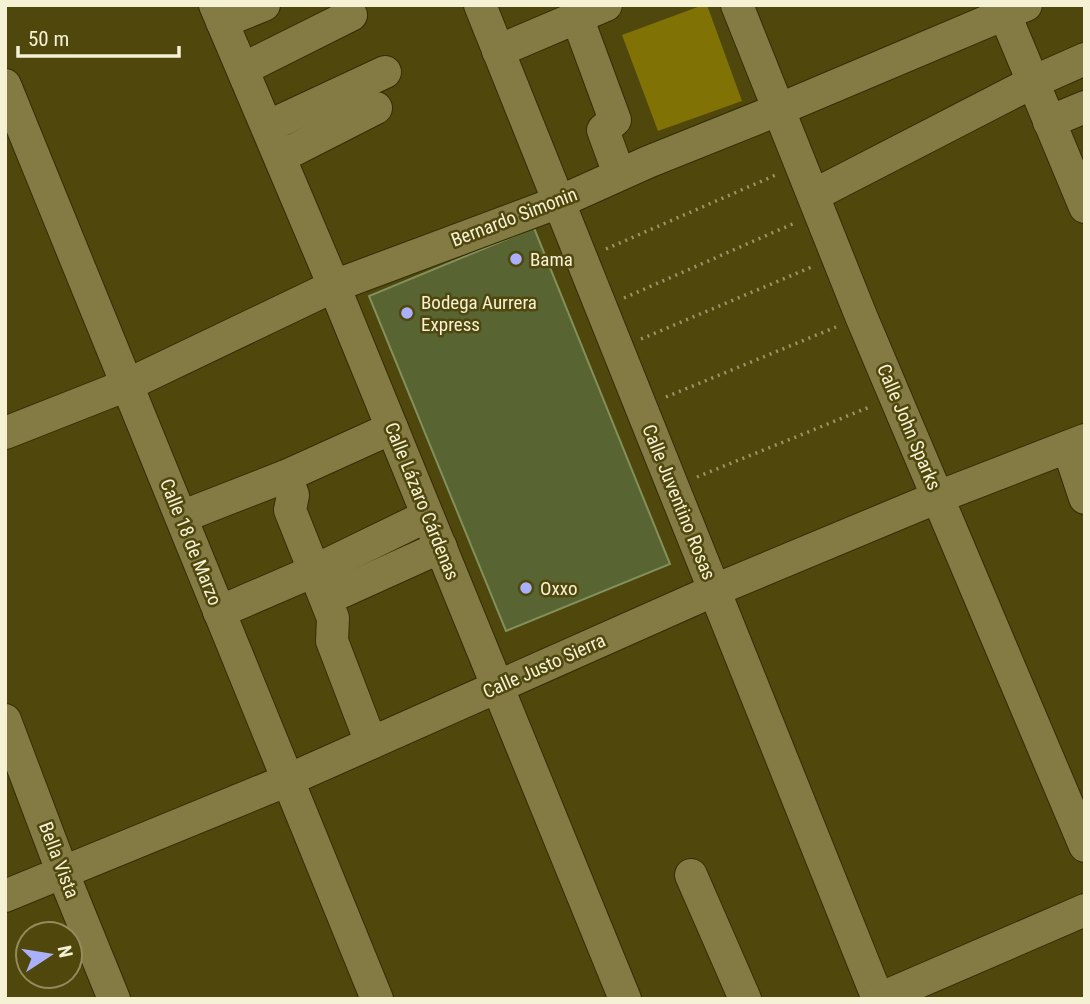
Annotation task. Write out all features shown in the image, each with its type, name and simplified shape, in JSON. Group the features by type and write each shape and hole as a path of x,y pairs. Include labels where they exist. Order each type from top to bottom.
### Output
{"street":[{"path":"218,14 264,5"},
{"name":"Calle Juventino Rosas","path":"480,5 879,999"},
{"path":"498,51 606,5"},
{"name":"Calle John Sparks","path":"737,5 839,255 861,316 1085,846"},
{"path":"1011,8 1033,82 1049,122 1076,163 1085,208"},
{"name":"Bernardo Simonin","path":"5,433 127,385 334,286 558,202 1011,8"},
{"name":"Calle Lázaro Cárdenas","path":"218,14 334,286 625,999"},
{"path":"243,69 351,15"},
{"path":"577,18 615,120 603,130 619,174"},
{"path":"818,204 1033,82 1085,59"},
{"path":"267,127 385,72"},
{"name":"Calle 18 de Marzo","path":"5,85 377,999"},
{"path":"1049,122 1085,107"},
{"path":"280,156 376,108"},
{"path":"181,517 286,476 392,428"},
{"path":"1077,444 1085,498"},
{"name":"Calle Justo Sierra","path":"5,896 288,780 715,590 938,497 1077,444"},
{"path":"286,476 293,495 290,510 333,618 331,641 371,743"},
{"path":"320,585 428,516"},
{"path":"219,612 320,585 441,547"},
{"name":"Bella Vista","path":"5,720 62,872 114,999"},
{"path":"691,875 745,999"},
{"path":"879,999 1085,910"}],"path":[{"path":"582,260 801,164"},
{"path":"601,308 818,204"},
{"path":"618,349 839,255"},
{"path":"641,407 861,316"},
{"path":"673,486 897,396"}],"shaded area":[{"path":"707,5 742,101 658,131 622,35"}],"building":[{"path":"534,228 670,564 506,631 369,296"}],"place":[{"name":"Bama","path":"516,259"},
{"name":"Bodega Aurrera Express","path":"407,313"},
{"name":"Oxxo","path":"526,588"}]}
